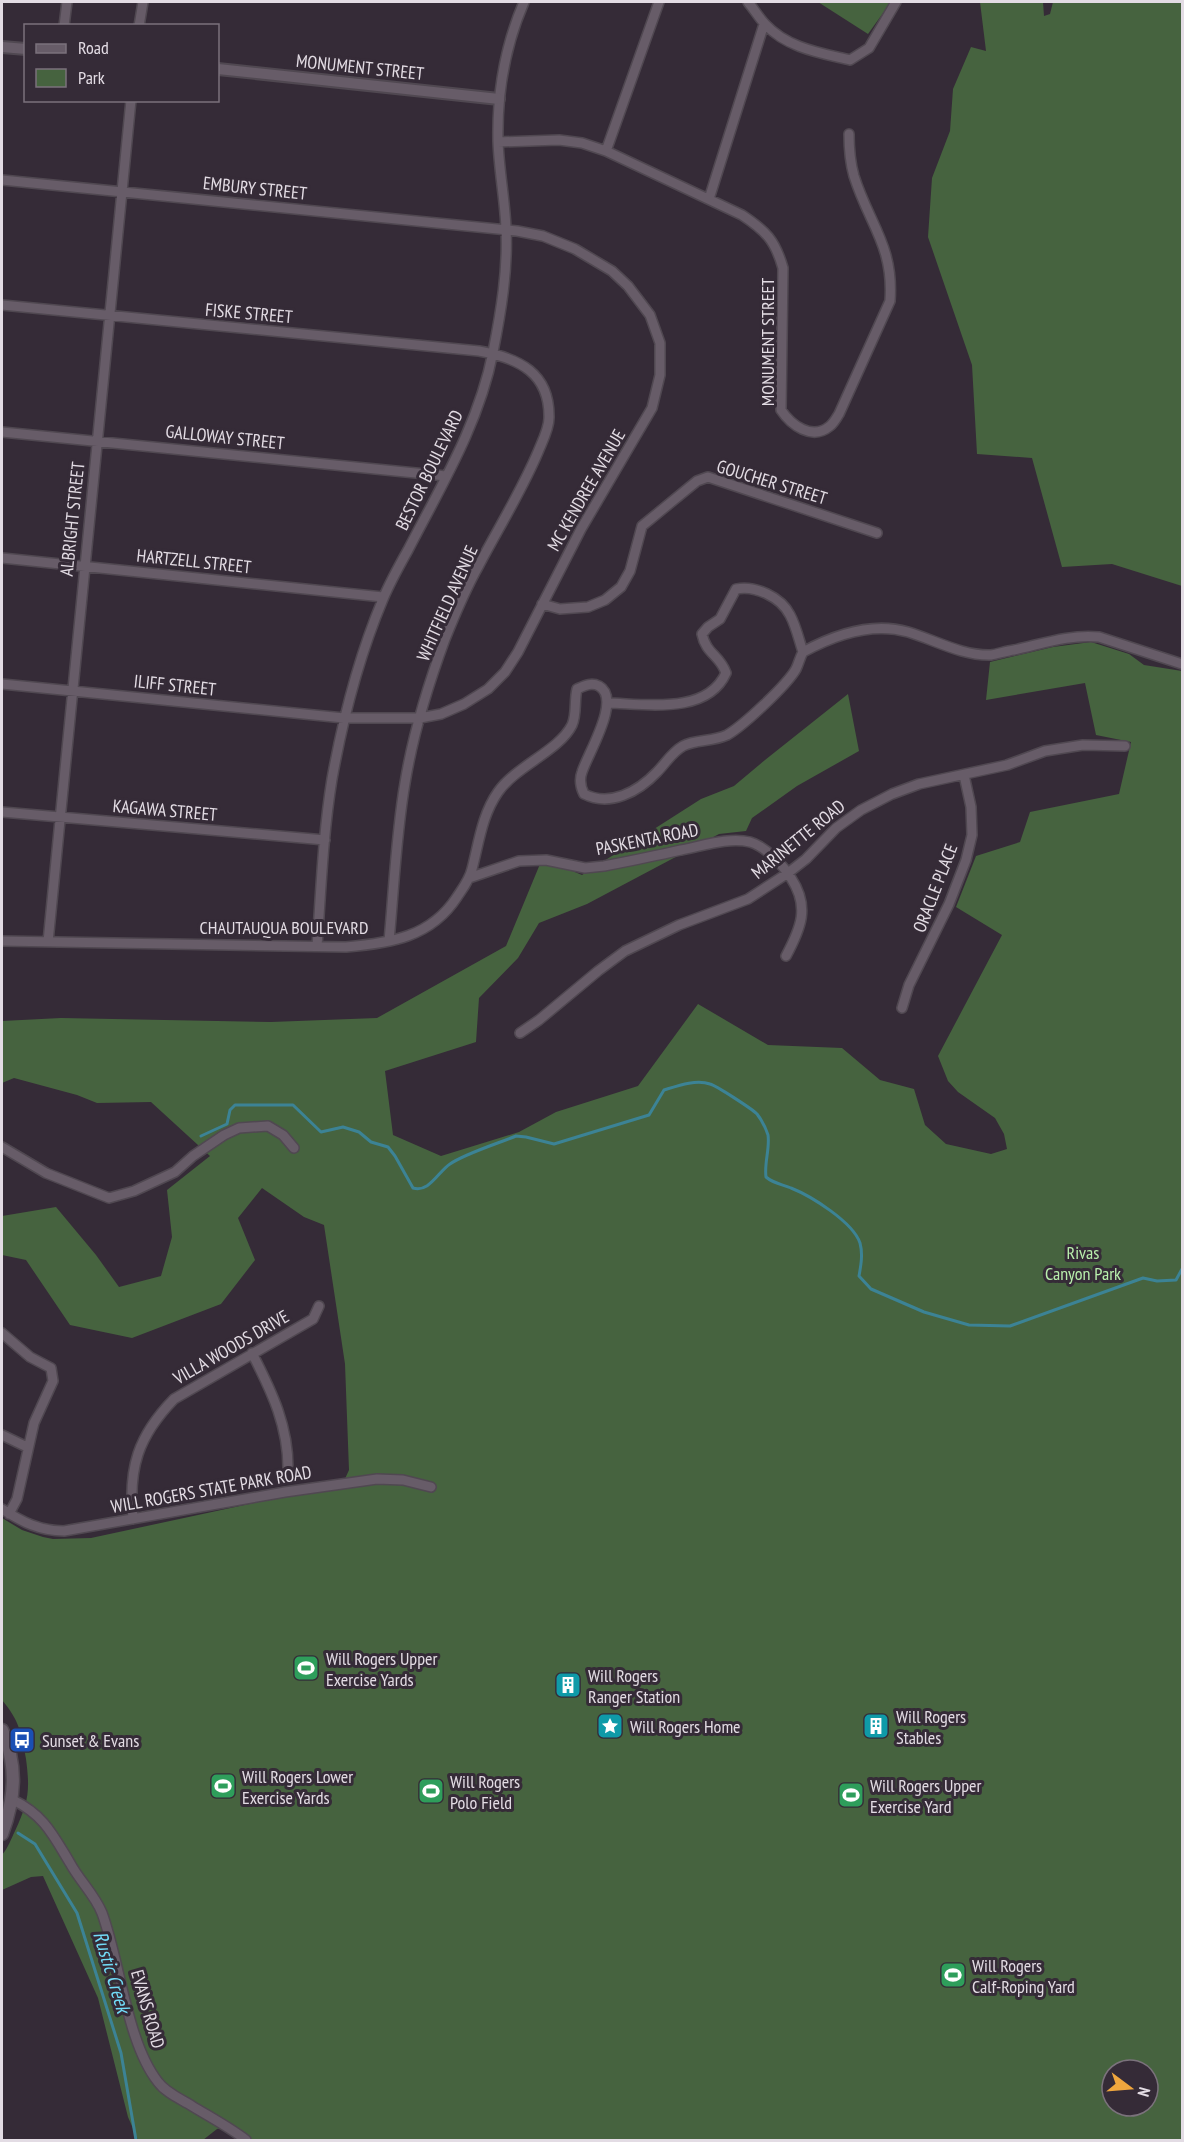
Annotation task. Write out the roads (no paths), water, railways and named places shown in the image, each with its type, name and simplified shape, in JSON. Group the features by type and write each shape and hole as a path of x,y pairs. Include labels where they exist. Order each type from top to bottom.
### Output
{"main road":[{"path":"2,1730 12,1765 13,1800 2,1834"}],"street":[{"path":"64,24 67,2"},
{"path":"139,24 143,2"},
{"name":"BESTOR BOULEVARD","path":"317,946 325,840 332,781 344,718 383,597 471,427 484,392 493,354 503,294 506,230 498,142 499,99 510,37 524,2"},
{"path":"606,151 659,2"},
{"path":"748,2 765,24 782,39 811,50 850,60 869,48 896,2"},
{"path":"709,199 765,24"},
{"path":"2,47 24,49"},
{"name":"MONUMENT STREET","path":"219,69 499,99"},
{"name":"ALBRIGHT STREET","path":"48,942 131,102"},
{"name":"MONUMENT STREET","path":"498,142 559,140 582,143 606,151 709,199 756,224 777,248 783,268 781,410 789,422 800,430 815,432 830,427 839,414 890,301 891,281 888,259 855,178 850,158 849,134"},
{"name":"EMBURY STREET","path":"2,180 506,230"},
{"name":"MC KENDREE AVENUE","path":"344,718 420,718 441,714 464,704 488,689 505,672 581,529 652,408 660,375 660,343 650,315 628,286 612,271 575,249 543,237 506,230"},
{"name":"FISKE STREET","path":"2,306 493,354"},
{"name":"WHITFIELD AVENUE","path":"389,941 399,824 405,782 420,718 445,639 478,566 511,510 550,421 545,392 533,373 519,362 493,354"},
{"name":"GALLOWAY STREET","path":"2,432 446,476"},
{"name":"GOUCHER STREET","path":"542,604 560,609 588,607 605,600 621,587 630,571 642,526 698,481 708,477 878,533"},
{"name":"HARTZELL STREET","path":"2,558 383,597"},
{"path":"745,587 755,590 780,603 790,614 803,651 796,669 780,687 728,734 711,741 682,746 656,774 626,795 611,799 593,799 584,794 580,785 581,773 602,725 608,703 672,705 686,703 711,693 721,684 726,673 723,664 704,645 702,634 720,619 736,589 745,587"},
{"path":"803,651 828,638 884,627 907,632 953,649 991,655 1066,638 1099,637 1182,664"},
{"name":"ILIFF STREET","path":"2,684 344,718"},
{"name":"CHAUTAUQUA BOULEVARD","path":"2,941 346,947 389,941 414,934 432,925 449,909 469,879 485,816 499,791 515,774 566,735 573,723 577,689 586,684 596,684 607,695 608,703"},
{"name":"MARINETTE ROAD","path":"520,1033 539,1020 598,970 626,951 679,925 748,899 806,859 836,828 861,810 892,794 919,784 1007,765 1045,751 1083,745 1125,746"},
{"name":"ORACLE PLACE","path":"902,1008 909,985 949,904 966,860 972,835 964,775"},
{"name":"KAGAWA STREET","path":"2,812 325,840"},
{"name":"PASKENTA ROAD","path":"469,879 519,861 546,860 585,868 604,867 720,842 751,843 764,850 788,873 801,897 802,913 797,935 786,956"},
{"path":"2,1147 46,1173 109,1198 134,1191 175,1172 193,1156 224,1135 239,1128 268,1126 283,1136 294,1148"},
{"name":"VILLA WOODS DRIVE","path":"134,1519 131,1497 134,1467 144,1437 154,1420 174,1399 313,1319 319,1306"},
{"path":"2,1333 30,1357 47,1365 53,1374 53,1381 34,1423 17,1499 5,1511"},
{"path":"252,1353 275,1399 283,1422 288,1472"},
{"path":"2,1435 27,1448"},
{"name":"WILL ROGERS STATE PARK ROAD","path":"5,1511 47,1531 76,1531 285,1492 377,1479 403,1480 431,1487"},
{"name":"EVANS ROAD","path":"13,1800 39,1815 101,1910 111,1939 136,2036 159,2083 174,2095 246,2140"}],"waterway":[{"path":"201,1136 227,1124 230,1110 235,1105 293,1105 321,1132 343,1127 359,1132 371,1142 388,1147 413,1188 419,1189 429,1185 456,1160 516,1136 554,1144 649,1115 664,1090 699,1082 727,1093 759,1116 768,1135 766,1177 820,1203 849,1227 860,1243 859,1276 871,1289 924,1312 969,1325 1010,1326 1143,1278 1157,1281 1176,1280 1182,1269"},
{"name":"Rustic Creek","path":"18,1833 35,1844 77,1913 121,2053 136,2140"}],"place":[{"name":"Will Rogers Upper Exercise Yards","path":"306,1668"},
{"name":"Will Rogers Ranger Station","path":"568,1685"},
{"name":"Will Rogers Home","path":"610,1726"},
{"name":"Will Rogers Stables","path":"876,1726"},
{"name":"Sunset & Evans","path":"22,1740"},
{"name":"Will Rogers Lower Exercise Yards","path":"223,1786"},
{"name":"Will Rogers Polo Field","path":"431,1791"},
{"name":"Will Rogers Upper Exercise Yard","path":"851,1795"},
{"name":"Will Rogers Calf-Roping Yard","path":"953,1975"}],"park label":[{"name":"Rivas Canyon Park","path":"1083,1262"}]}
